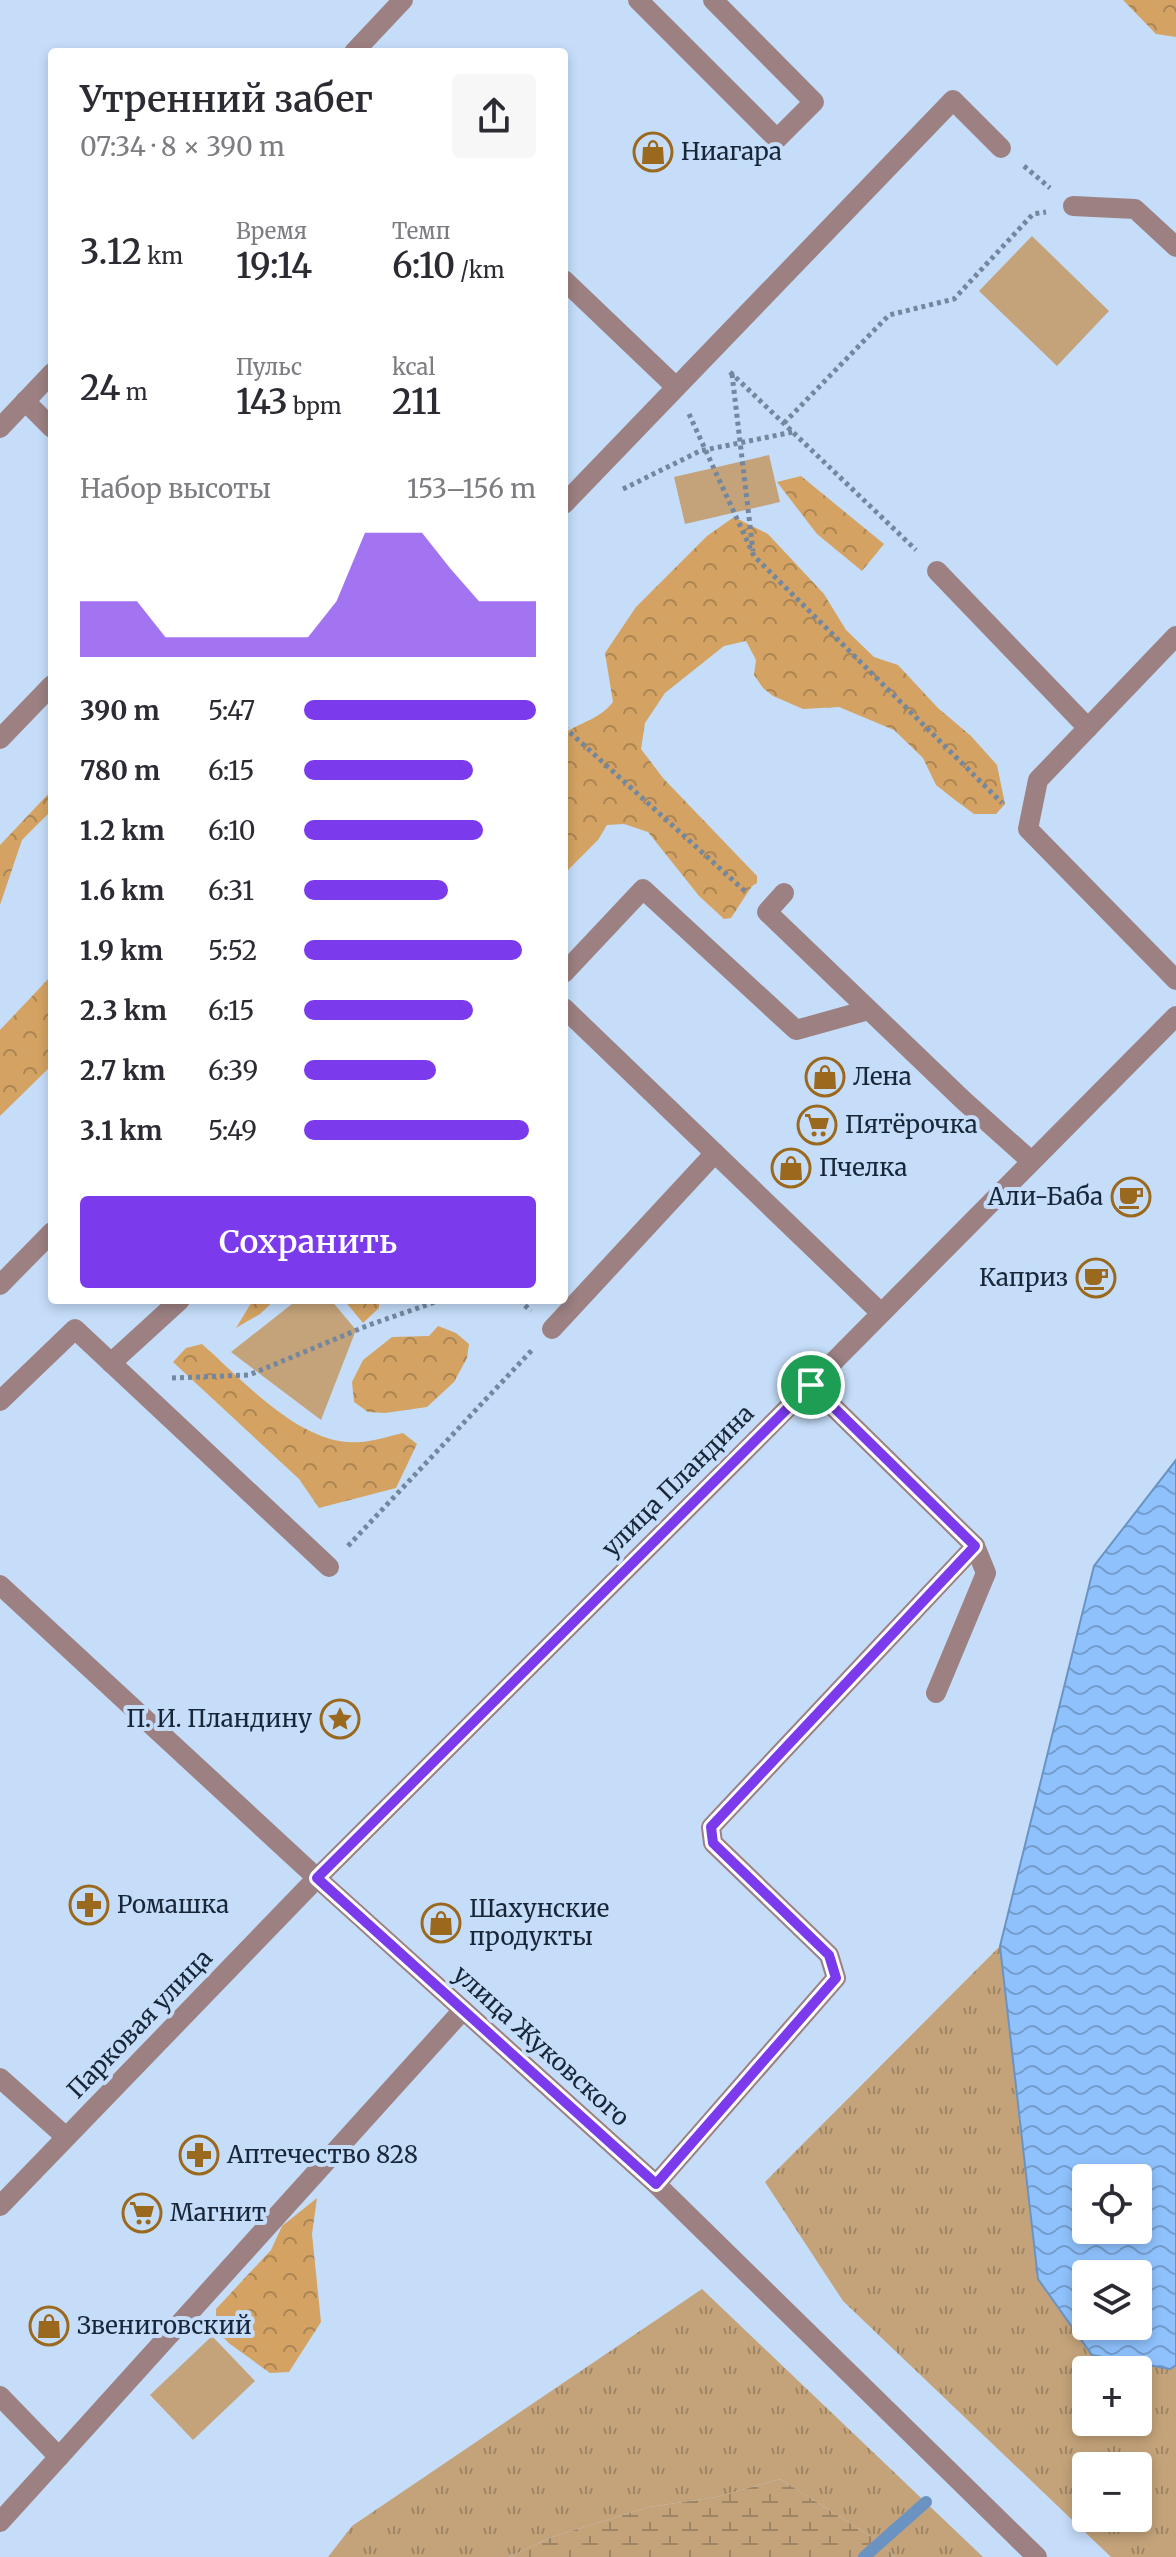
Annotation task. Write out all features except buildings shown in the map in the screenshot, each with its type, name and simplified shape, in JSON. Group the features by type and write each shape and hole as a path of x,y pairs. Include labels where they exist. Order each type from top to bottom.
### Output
{"street":[{"path":"358,48 403,0"},
{"path":"638,0 777,139 814,102 713,0"},
{"path":"568,500 953,100 1001,148"},
{"path":"1073,206 1135,209 1176,247"},
{"path":"568,284 676,387"},
{"path":"0,428 48,377"},
{"path":"25,401 48,424"},
{"path":"937,571 1088,728"},
{"path":"1176,636 1038,780 1028,829 1176,980"},
{"path":"0,739 48,689"},
{"path":"568,969 643,889 796,1030 868,1010"},
{"path":"784,893 767,912 1031,1161"},
{"path":"568,1012 881,1313"},
{"name":"улица Пландина","path":"317,1878 1176,1016"},
{"path":"552,1329 715,1153"},
{"path":"0,1285 48,1236"},
{"path":"111,1363 176,1304"},
{"path":"0,1401 75,1329 329,1567"},
{"path":"811,1385 975,1546 986,1573 936,1693"},
{"path":"656,2184 836,1978 829,1955 713,1843 711,1827 975,1546"},
{"name":"улица Жуковского","path":"0,1585 317,1878 656,2184 1037,2557"},
{"name":"Парковая улица","path":"0,2206 317,1878"},
{"path":"0,2522 463,2010"},
{"path":"0,2078 66,2137"},
{"path":"0,2396 59,2457"}],"path":[{"path":"1001,148 1073,206"},
{"path":"784,423 889,315 954,299 1033,214 1073,206"},
{"path":"710,352 937,571"},
{"path":"732,374 754,556"},
{"path":"676,387 754,556 1028,829"},
{"path":"619,491 706,450 793,432"},
{"path":"568,731 767,912"},
{"path":"129,1380 249,1375 369,1325 429,1304"},
{"path":"329,1567 552,1329"}],"green space":[{"path":"1123,0 1176,0 1176,37 1156,34"},
{"path":"1032,236 1109,311 1057,366 979,291"},
{"path":"769,455 780,502 685,524 674,477"},
{"path":"801,476 884,544 862,571 817,534 777,482"},
{"path":"734,517 768,534 824,594 846,630 874,657 898,665 997,765 1005,804 996,814 974,814 936,785 923,758 894,730 839,707 803,709 773,696 754,675 756,660 746,641 724,646 665,693 645,723 641,749 663,778 757,876 757,883 731,918 724,919 699,896 648,832 624,824 607,825 598,840 568,870 568,731 597,716 613,702 605,653 636,607 707,536"},
{"path":"48,794 48,814 22,840 0,905 0,845"},
{"path":"48,979 48,1069 0,1116 0,1030"},
{"path":"251,1304 271,1304 260,1314 236,1328"},
{"path":"292,1304 334,1304 356,1330 321,1420 231,1352"},
{"path":"347,1304 379,1304 379,1308 363,1323"},
{"path":"438,1326 456,1333 469,1344 467,1358 454,1382 427,1407 385,1413 368,1412 354,1402 352,1382 363,1360 392,1337 429,1336"},
{"path":"202,1344 275,1409 317,1434 339,1441 361,1442 403,1433 417,1444 396,1488 319,1508 299,1479 173,1362 186,1348"},
{"path":"1000,1946 1038,2279 1072,2327 1072,2340 1081,2340 1092,2355 1098,2356 1072,2356 1072,2436 1152,2436 1152,2366 1170,2369 1176,2365 1176,2557 1111,2557 1085,2532 1152,2532 1152,2452 1072,2452 1072,2520 843,2301 765,2182"},
{"path":"317,2198 312,2234 321,2322 289,2372 270,2373 217,2331 216,2309 271,2250 282,2226"},
{"path":"702,2289 983,2557 895,2557 880,2542 780,2479 717,2497 649,2507 552,2537 509,2557 328,2557 352,2526"},
{"path":"212,2336 255,2381 193,2440 150,2395"},
{"path":"780,2479 880,2542 895,2557 509,2557 552,2537 649,2507 717,2497"}],"water":[{"path":"1176,1460 1176,2365 1170,2369 1152,2366 1152,2356 1092,2355 1081,2340 1152,2340 1152,2260 1072,2260 1072,2327 1038,2279 1000,1946 1094,1566"}],"waterway":[{"path":"864,2557 926,2502"}],"place":[{"name":"Ниагара","path":"653,152"},
{"name":"Лена","path":"825,1077"},
{"name":"Пятёрочка","path":"817,1125"},
{"name":"Пчелка","path":"791,1168"},
{"name":"Али-Баба","path":"1131,1197"},
{"name":"Каприз","path":"1096,1278"},
{"name":"П. И. Пландину","path":"340,1719"},
{"name":"Ромашка","path":"89,1905"},
{"name":"Шахунские продукты","path":"441,1923"},
{"name":"Аптечество 828","path":"199,2155"},
{"name":"Магнит","path":"142,2213"},
{"name":"Звениговский","path":"49,2326"}],"route":[{"path":"811,1385 975,1546 711,1827 713,1843 829,1955 836,1978 656,2184 317,1878 811,1385"}]}
